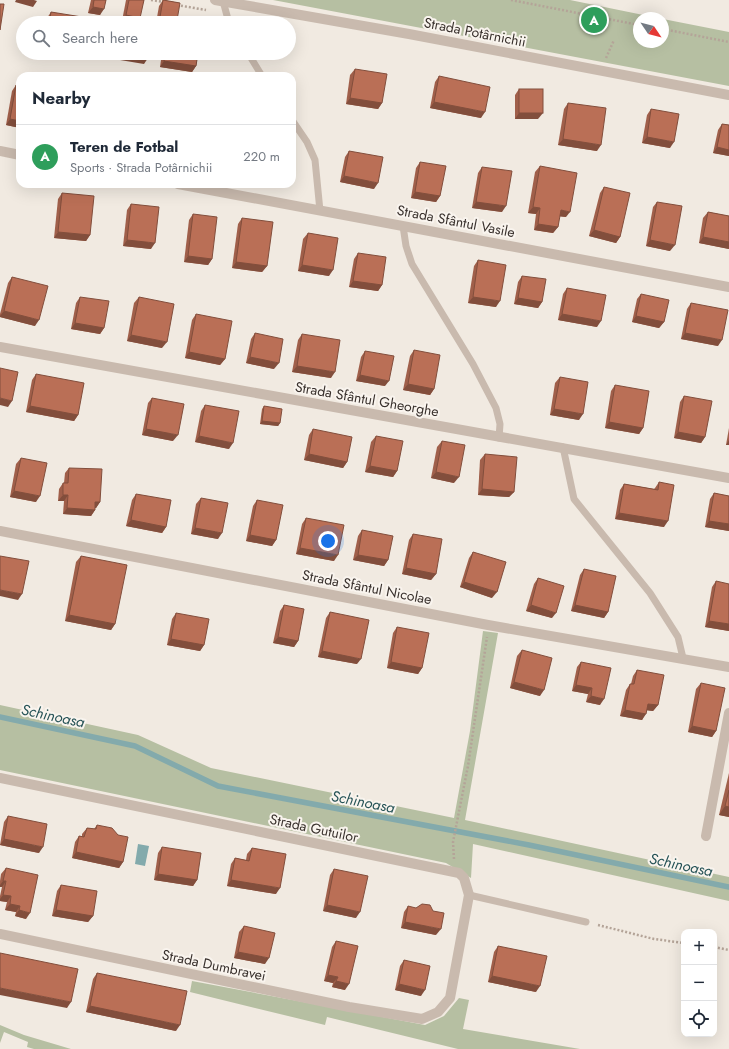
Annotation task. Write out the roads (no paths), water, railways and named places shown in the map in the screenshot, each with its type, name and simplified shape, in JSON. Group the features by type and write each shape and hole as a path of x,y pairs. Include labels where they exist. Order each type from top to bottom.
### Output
{"street":[{"name":"Strada Potârnichii","path":"219,1 409,34 729,95"},
{"path":"0,151 16,154"},
{"name":"Strada Sfântul Vasile","path":"199,188 729,287"},
{"name":"Strada Sfântul Gheorghe","path":"0,347 499,438 563,447 729,478"},
{"name":"Strada Sfântul Nicolae","path":"0,531 488,625 729,667"},
{"path":"706,836 729,713"},
{"name":"Strada Gutuilor","path":"0,778 459,873 464,878 470,895"},
{"name":"Strada Dumbravei","path":"0,934 348,1007 422,1019 438,1012 450,998 470,895"}],"lane":[{"path":"219,1 226,16"},
{"path":"252,60 260,72"},
{"path":"296,126 307,142 315,160 320,211"},
{"path":"403,226 406,246 412,264 473,364 496,408 500,424 499,438"},
{"path":"563,447 574,499 650,593 678,637 683,658"},
{"path":"470,895 586,922"}],"water":[{"path":"138,844 149,846 145,866 135,864"}],"waterway":[{"name":"Schinoasa","path":"0,717 135,746 218,786 529,845 729,887"}],"place":[{"name":"Teren de Fotbal","path":"594,20"}]}
